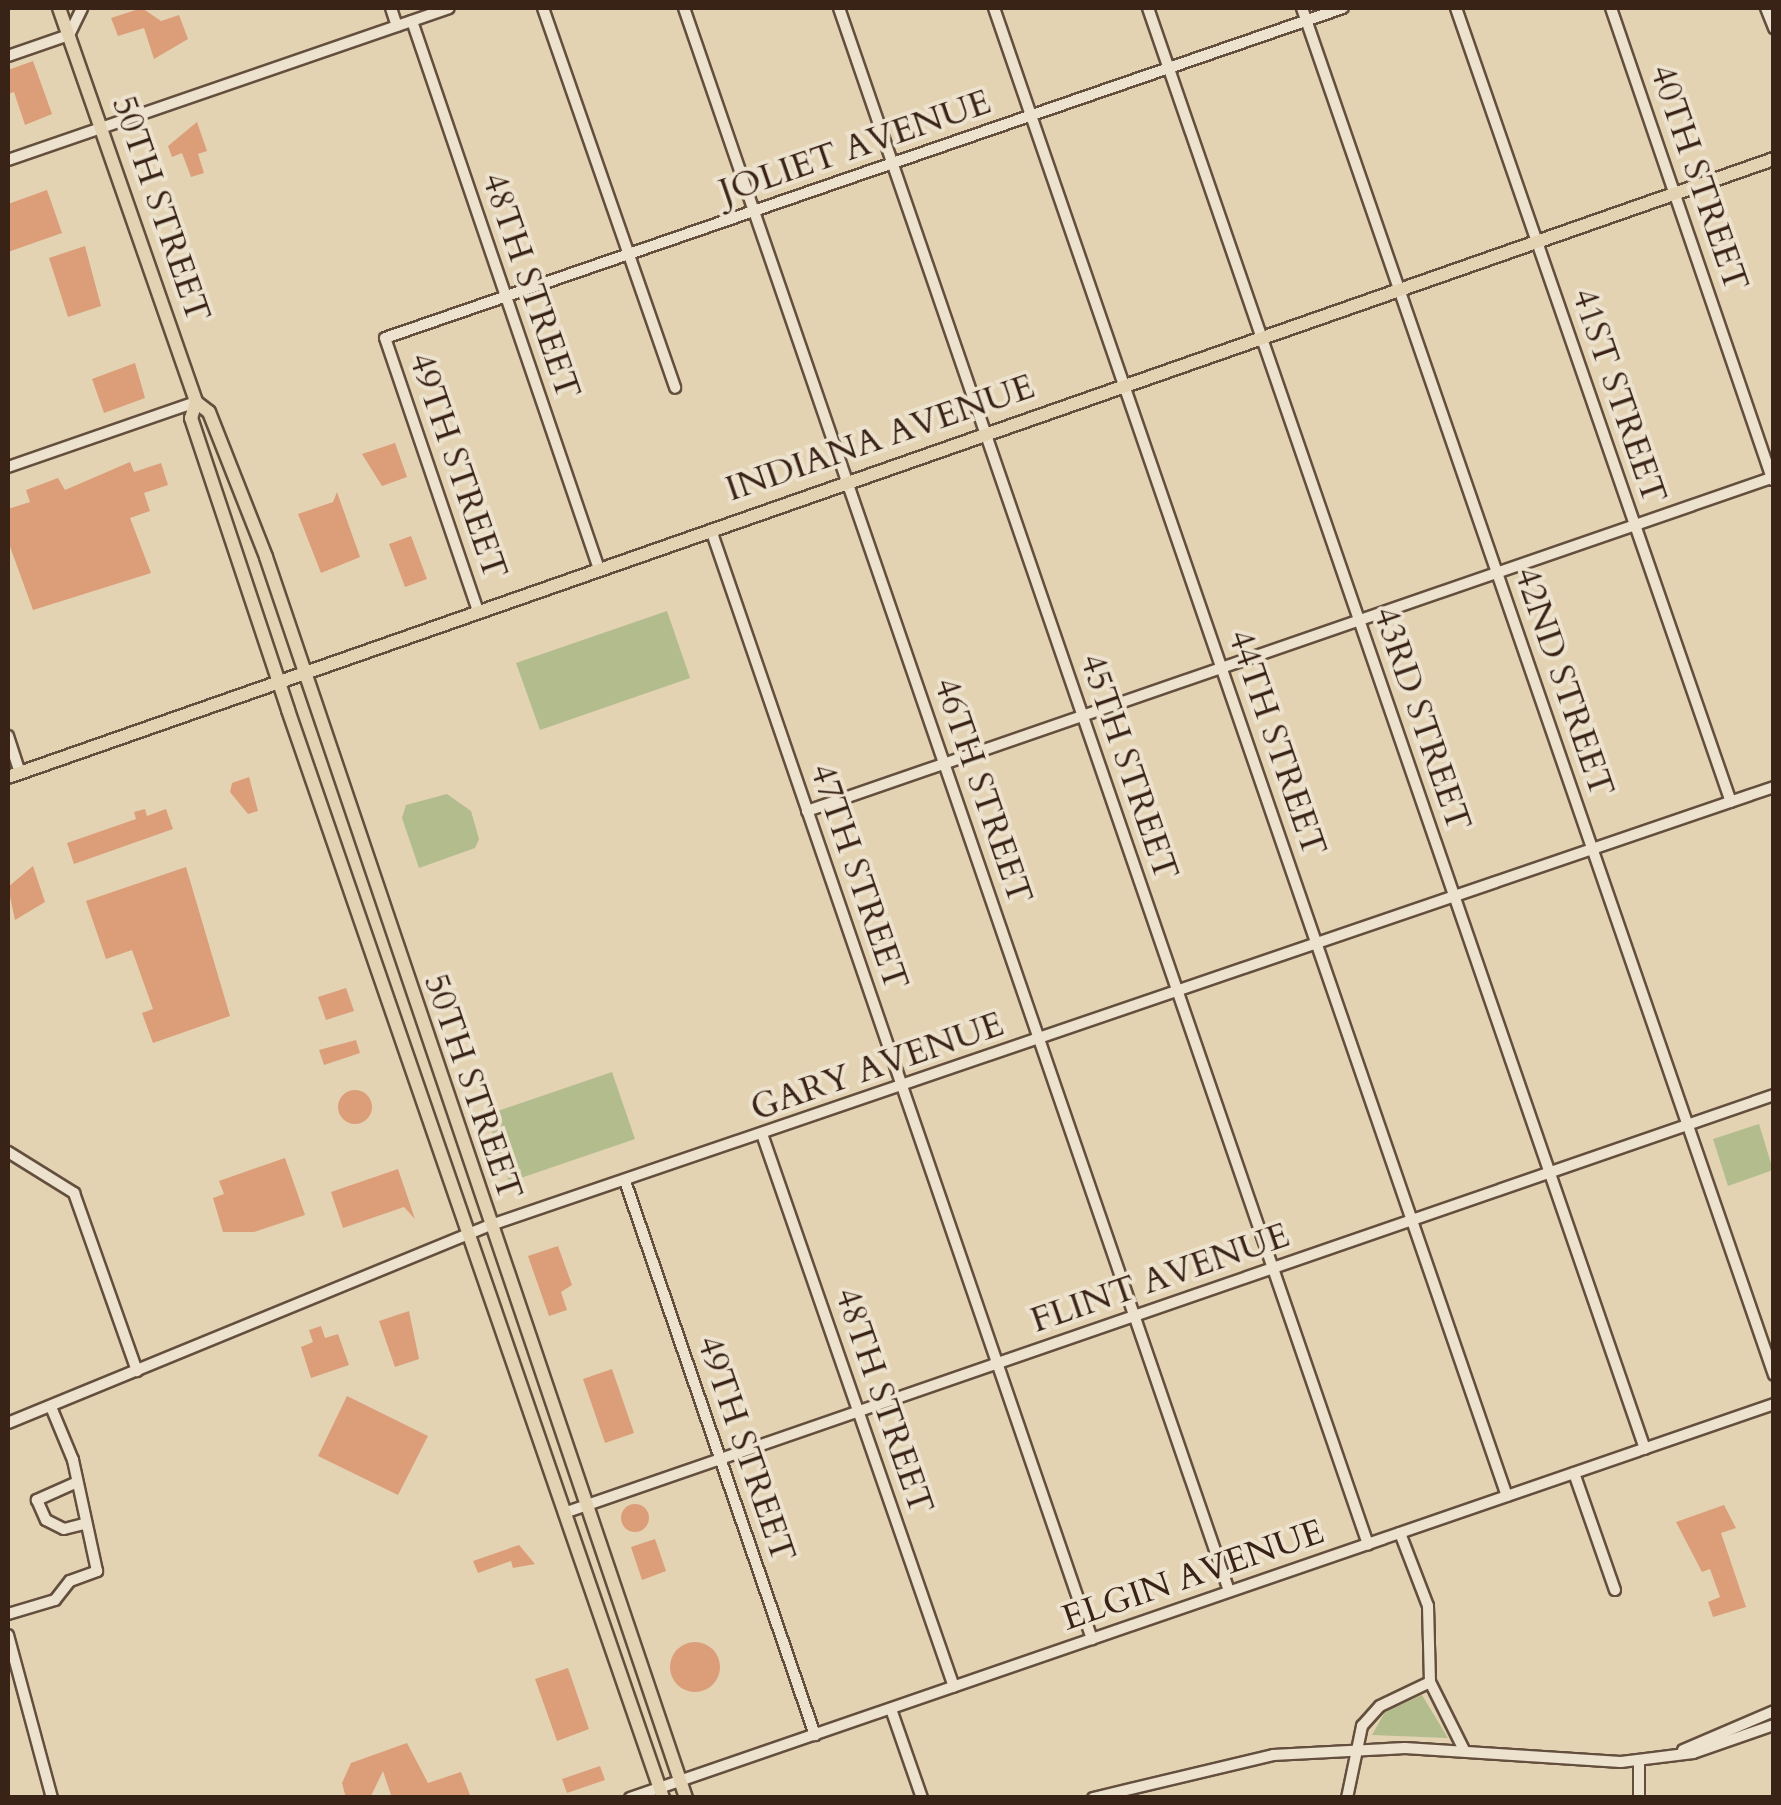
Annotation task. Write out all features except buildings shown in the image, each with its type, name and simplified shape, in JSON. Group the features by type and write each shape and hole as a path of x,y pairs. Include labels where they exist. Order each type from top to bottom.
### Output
{"main road":[{"name":"50TH STREET","path":"60,8 196,402 209,412 304,672 488,1226 686,1798"},
{"name":"INDIANA AVENUE","path":"14,775 847,480 1774,159"},
{"name":"50TH STREET","path":"196,402 191,418 278,682 662,1793"}],"street":[{"path":"8,56 69,35 82,8"},
{"path":"391,8 397,26"},
{"path":"8,160 449,8"},
{"path":"543,8 676,388"},
{"name":"46TH STREET","path":"684,8 1230,1592"},
{"name":"45TH STREET","path":"839,8 1368,1544"},
{"name":"44TH STREET","path":"994,8 1506,1496"},
{"name":"43RD STREET","path":"1148,8 1644,1448"},
{"name":"42ND STREET","path":"1302,8 1774,1375"},
{"name":"JOLIET AVENUE","path":"385,338 1343,8"},
{"name":"41ST STREET","path":"1456,8 1731,802"},
{"name":"40TH STREET","path":"1611,8 1773,478"},
{"path":"1766,8 1774,28"},
{"name":"48TH STREET","path":"412,20 599,568"},
{"name":"49TH STREET","path":"385,338 478,610"},
{"path":"8,467 196,402"},
{"path":"807,811 1773,478"},
{"name":"47TH STREET","path":"710,530 1092,1639"},
{"path":"8,736 14,775"},
{"name":"GARY AVENUE","path":"8,1423 488,1226 1774,787"},
{"name":"FLINT AVENUE","path":"564,1513 1774,1095"},
{"name":"48TH STREET","path":"762,1134 954,1687"},
{"path":"8,1152 74,1193 138,1371"},
{"name":"49TH STREET","path":"625,1181 815,1735"},
{"name":"ELGIN AVENUE","path":"630,1798 662,1793 680,1781 1774,1404"},
{"path":"8,1614 55,1600 70,1582 97,1571 51,1407"},
{"path":"1574,1473 1615,1590"},
{"path":"75,1483 37,1500 46,1520 64,1529 84,1524"},
{"path":"1400,1533 1428,1606 1430,1682 1464,1750"},
{"path":"8,1635 52,1798"},
{"path":"1347,1798 1352,1749 1380,1706 1430,1682"},
{"path":"891,1708 922,1798"},
{"path":"1683,1750 1774,1711"},
{"path":"1093,1798 1240,1760 1352,1749 1464,1750 1570,1764 1640,1760 1774,1725"},
{"path":"1732,1726 1736,1738"},
{"path":"1636,1795 1640,1760"}],"green space":[{"path":"667,611 690,678 540,730 516,663"},
{"path":"447,794 471,811 479,839 475,848 419,868 402,818 406,805"},
{"path":"612,1072 635,1139 509,1182 486,1115"},
{"path":"1759,1124 1773,1170 1728,1186 1713,1139"},
{"path":"1422,1695 1448,1738 1372,1735 1385,1712"}]}
